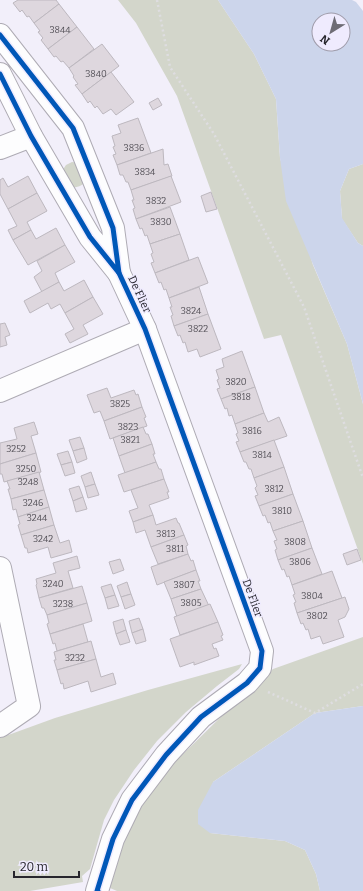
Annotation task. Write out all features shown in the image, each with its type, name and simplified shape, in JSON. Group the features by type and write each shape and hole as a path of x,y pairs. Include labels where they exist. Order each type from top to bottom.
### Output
{"street":[{"name":"De Flier","path":"0,35 73,128 113,228 119,273"},
{"name":"De Flier","path":"0,74 31,136 90,237 119,273 145,329 262,651 260,668 247,683 202,718 166,755 132,800 113,839 97,891"},
{"path":"0,148 31,136"},
{"name":"De Flier","path":"0,391 145,329"},
{"path":"0,568 29,706 0,726"}],"path":[{"path":"156,0 170,67 214,134 304,307 363,478"},
{"path":"247,683 315,713 363,684"}],"shaded area":[{"path":"118,0 218,0 254,54 276,99 280,158 313,265 347,344 363,404 363,564 281,335 264,339 177,96 136,23"},
{"path":"72,162 79,163 87,180 78,187 70,187 62,171 66,165"},
{"path":"363,164 363,246 358,243 342,219 340,191 349,169"},
{"path":"363,637 363,706 315,713 213,782 210,833 285,841 305,850 316,874 320,891 117,891 110,888 123,845 136,811 175,762 236,702 273,669"},
{"path":"242,664 239,669 186,712 157,741 134,770 114,800 104,820 90,869 82,876 83,882 30,891 0,891 0,738 55,718"}],"water":[{"path":"218,0 352,0 356,2 363,11 363,164 349,169 340,191 342,218 358,243 363,246 363,404 347,344 286,201 280,158 276,99 254,54"},
{"path":"363,706 363,891 320,891 316,874 305,850 285,841 210,833 198,824 198,810 213,782 315,713"}],"building":[{"path":"18,0 56,0 59,4 34,23 22,10 20,12 13,3"},
{"path":"59,4 77,27 48,49 41,40 43,38 38,32 40,31 34,23"},
{"path":"77,27 94,49 69,68 63,61 61,62 56,56 54,57 48,49"},
{"path":"102,44 119,66 82,94 75,85 78,84 69,68"},
{"path":"111,72 134,102 116,115 111,109 103,114 97,106 95,108 90,101 88,103 82,94"},
{"path":"158,98 162,105 153,110 149,103"},
{"path":"138,118 151,153 117,165 113,155 116,154 113,147 115,146 112,136 121,133 118,125"},
{"path":"163,149 164,165 168,164 172,176 131,190 123,175 120,175 117,165"},
{"path":"28,176 37,193 8,209 0,194 0,180 3,178 8,187"},
{"path":"171,176 181,202 136,219 133,209 135,208 132,200 134,200 131,190"},
{"path":"211,192 217,209 206,212 201,196"},
{"path":"37,193 47,211 27,222 31,230 13,240 8,230 17,226 8,209"},
{"path":"170,207 180,234 150,244 147,235 145,236 142,228 140,229 136,219"},
{"path":"56,228 65,245 28,265 13,240 31,230 36,239"},
{"path":"180,234 189,260 155,273 151,263 154,262 150,244"},
{"path":"65,245 75,262 55,273 59,282 42,292 34,277 42,271 37,261"},
{"path":"198,257 208,283 169,298 166,289 164,290 161,282 159,283 155,273"},
{"path":"84,280 93,297 65,313 60,304 51,309 48,303 30,313 24,301 59,282 64,291"},
{"path":"199,287 208,314 174,326 171,316 173,315 170,307 172,307 169,298"},
{"path":"93,297 103,314 83,325 88,334 70,343 65,334 74,329 65,313"},
{"path":"208,314 221,349 200,357 197,349 188,352 185,342 183,343 180,335 178,336 174,326"},
{"path":"5,323 10,335 5,337 7,345 0,347 0,324"},
{"path":"242,351 255,387 221,399 217,389 220,388 216,370 224,367 222,359"},
{"path":"255,387 264,413 235,424 232,415 229,416 227,408 225,409 221,399"},
{"path":"107,388 111,398 134,390 136,395 138,394 142,407 104,421 100,411 94,413 87,395"},
{"path":"142,407 146,417 144,418 147,426 110,439 104,421"},
{"path":"264,413 268,422 279,417 287,436 240,452 236,442 239,441 236,434 238,433 235,424"},
{"path":"34,422 38,434 31,436 36,453 0,464 0,443 17,439 14,428"},
{"path":"143,427 152,444 119,456 113,438"},
{"path":"80,437 84,448 73,451 69,440"},
{"path":"274,440 284,467 254,478 251,469 249,469 246,462 244,462 240,452"},
{"path":"152,444 156,462 125,473 119,456"},
{"path":"84,448 87,459 77,463 73,451"},
{"path":"68,451 72,462 61,465 57,454"},
{"path":"36,453 41,472 4,482 2,474 0,474 0,464"},
{"path":"72,462 75,473 65,476 61,465"},
{"path":"156,462 159,469 161,469 164,479 124,492 118,475"},
{"path":"284,467 293,494 259,506 255,496 258,495 255,488 257,486 254,478"},
{"path":"39,472 44,490 11,499 7,481"},
{"path":"91,472 95,484 85,487 81,476"},
{"path":"164,479 169,492 167,492 169,498 149,505 153,515 133,522 129,511 138,508 131,490"},
{"path":"95,484 99,495 88,498 85,487"},
{"path":"79,486 83,497 73,501 69,489"},
{"path":"44,490 49,507 18,517 16,509 13,510 11,499"},
{"path":"293,494 303,521 273,531 270,522 268,523 265,515 263,516 259,506"},
{"path":"83,497 87,509 76,512 73,501"},
{"path":"49,507 54,525 21,535 18,525 20,524 18,517"},
{"path":"153,515 156,525 176,518 184,535 151,547 145,530 136,533 133,522"},
{"path":"303,521 312,548 278,560 275,550 277,549 274,541 277,540 273,531"},
{"path":"54,525 60,543 69,540 72,552 51,558 48,547 28,553 21,535"},
{"path":"184,535 188,545 186,546 188,554 158,564 151,547"},
{"path":"312,548 322,574 292,585 289,576 287,577 284,569 282,570 278,560"},
{"path":"357,549 361,560 347,565 343,554"},
{"path":"188,554 191,561 193,560 196,570 157,585 151,567"},
{"path":"77,556 80,568 68,571 73,588 39,598 36,579 56,573 53,563"},
{"path":"120,559 124,570 113,574 109,562"},
{"path":"196,570 201,589 171,599 164,582"},
{"path":"332,571 342,598 297,613 294,603 296,602 293,595 295,594 292,585"},
{"path":"127,582 131,594 121,597 117,586"},
{"path":"111,584 115,595 105,598 101,587"},
{"path":"82,586 87,603 47,615 44,608 42,608 39,598"},
{"path":"201,589 209,606 177,617 171,599"},
{"path":"131,594 135,605 125,609 121,597"},
{"path":"115,595 119,606 108,609 105,598"},
{"path":"345,597 349,609 345,617 338,620 344,637 323,644 320,636 311,639 308,629 306,630 303,623 301,624 297,613"},
{"path":"87,603 92,621 50,634 47,624 49,623 47,615"},
{"path":"210,604 218,622 180,635 174,617"},
{"path":"139,618 143,629 132,633 129,621"},
{"path":"123,619 126,630 116,634 113,622"},
{"path":"218,622 223,635 221,636 223,640 212,644 214,649 216,648 219,656 194,665 194,662 180,667 170,639"},
{"path":"83,624 88,642 57,651 50,634"},
{"path":"143,629 146,641 136,644 132,633"},
{"path":"126,630 130,642 120,645 116,634"},
{"path":"91,641 96,659 57,670 54,660 56,660 54,652"},
{"path":"96,659 101,677 113,673 116,684 91,692 88,681 64,689 57,670"}],"cycle path":[{"path":"0,35 73,128 113,228 119,273 90,237 31,136 0,74"},
{"path":"98,891 113,839 132,800 166,755 201,717 247,683 260,668 262,651 145,329 119,273"}]}
